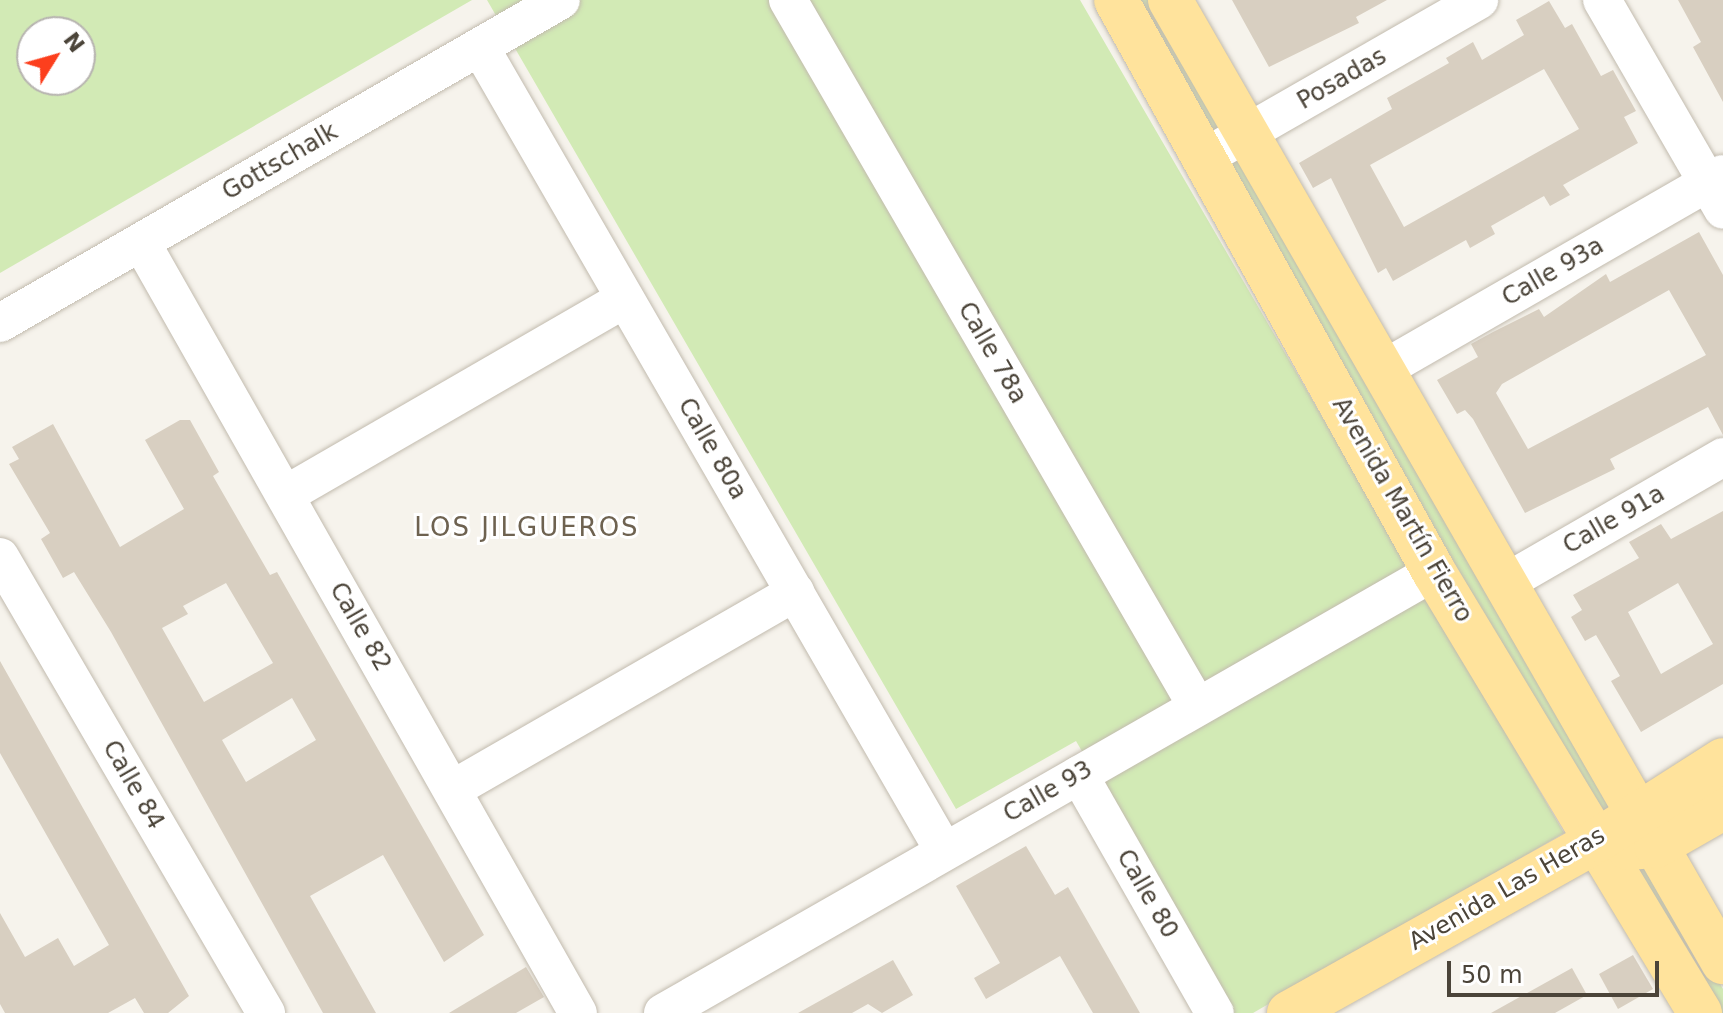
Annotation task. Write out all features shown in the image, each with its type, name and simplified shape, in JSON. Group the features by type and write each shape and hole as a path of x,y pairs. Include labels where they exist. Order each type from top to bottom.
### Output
{"main road":[{"name":"Avenida Martín Fierro","path":"1116,0 1434,572 1601,844 1700,1013"},
{"path":"1170,0 1723,962"},
{"name":"Avenida Las Heras","path":"1646,828 1723,760"},
{"name":"Avenida Las Heras","path":"1289,1013 1601,844 1646,828 1723,808"},
{"name":"Avenida Las Heras","path":"1320,1013 1601,844"}],"street":[{"name":"Gottschalk","path":"3,314 141,242 561,0"},
{"name":"Calle 78a","path":"788,0 1197,706"},
{"path":"1602,0 1718,189"},
{"name":"Posadas","path":"1205,157 1471,2"},
{"name":"Calle 80a","path":"480,47 944,851"},
{"name":"Calle 93a","path":"1382,370 1718,189"},
{"name":"Calle 82","path":"141,242 578,1013"},
{"path":"285,495 625,299"},
{"name":"Calle 91a","path":"1505,583 1723,457"},
{"name":"Calle 84","path":"0,557 266,1013"},
{"name":"Calle 93","path":"663,1013 1434,572"},
{"path":"453,789 795,592"},
{"name":"Calle 80","path":"1079,775 1215,1013"}],"green space":[{"path":"0,0 472,0 0,273"},
{"path":"487,0 1080,0 1564,833 1253,1013 1234,1013 1076,741 956,809"},
{"path":"1131,0 1153,0 1723,989 1723,1013 1713,1013"}],"building":[{"path":"1232,0 1387,0 1356,17 1359,23 1269,67"},
{"path":"1678,0 1723,0 1723,102 1693,47 1701,42"},
{"path":"1549,1 1565,28 1572,24 1601,76 1613,70 1636,111 1624,117 1638,143 1563,185 1570,195 1550,206 1544,196 1491,226 1495,234 1470,248 1466,240 1393,281 1386,268 1378,273 1331,178 1313,188 1299,163 1392,109 1387,98 1449,63 1446,58 1473,42 1482,60 1524,35 1516,20","holes":["1544,69 1579,129 1404,227 1370,165"]},
{"path":"1699,232 1723,275 1723,435 1708,407 1610,459 1615,469 1525,513 1473,419 1465,410 1457,414 1437,380 1478,357 1471,344 1539,309 1544,317 1606,274 1610,282","holes":["1669,290 1706,355 1528,449 1496,393 1502,384"]},
{"path":"180,420 190,420 219,472 213,476 270,575 277,572 484,935 444,962 383,855 310,896 376,1013 323,1013 111,632 74,572 63,578 41,539 50,533 9,464 19,459 12,447 53,424 120,547 184,509 145,440","holes":["226,583 273,663 204,702 162,628 188,614 183,606","292,698 316,740 246,782 222,740"]},
{"path":"1723,511 1723,684 1641,732 1611,681 1620,676 1596,635 1585,641 1571,617 1582,610 1573,595 1639,558 1629,542 1661,524 1671,539","holes":["1678,583 1713,644 1661,674 1628,612"]},
{"path":"0,661 189,996 168,1013 144,1013 135,998 108,1013 5,1013 0,1004 0,913 25,957 58,938 74,966 109,945 0,753"},
{"path":"1026,846 1055,895 1068,887 1140,1013 1093,1013 1060,956 986,999 974,978 1000,963 956,886"},
{"path":"1633,955 1653,989 1618,1009 1599,974"},
{"path":"893,960 913,995 882,1013 868,1004 852,1013 798,1013"},
{"path":"526,967 544,997 516,1013 449,1013"},
{"path":"1572,968 1587,995 1555,1013 1491,1013"}],"district":[{"name":"LOS JILGUEROS","path":"527,528"}]}
